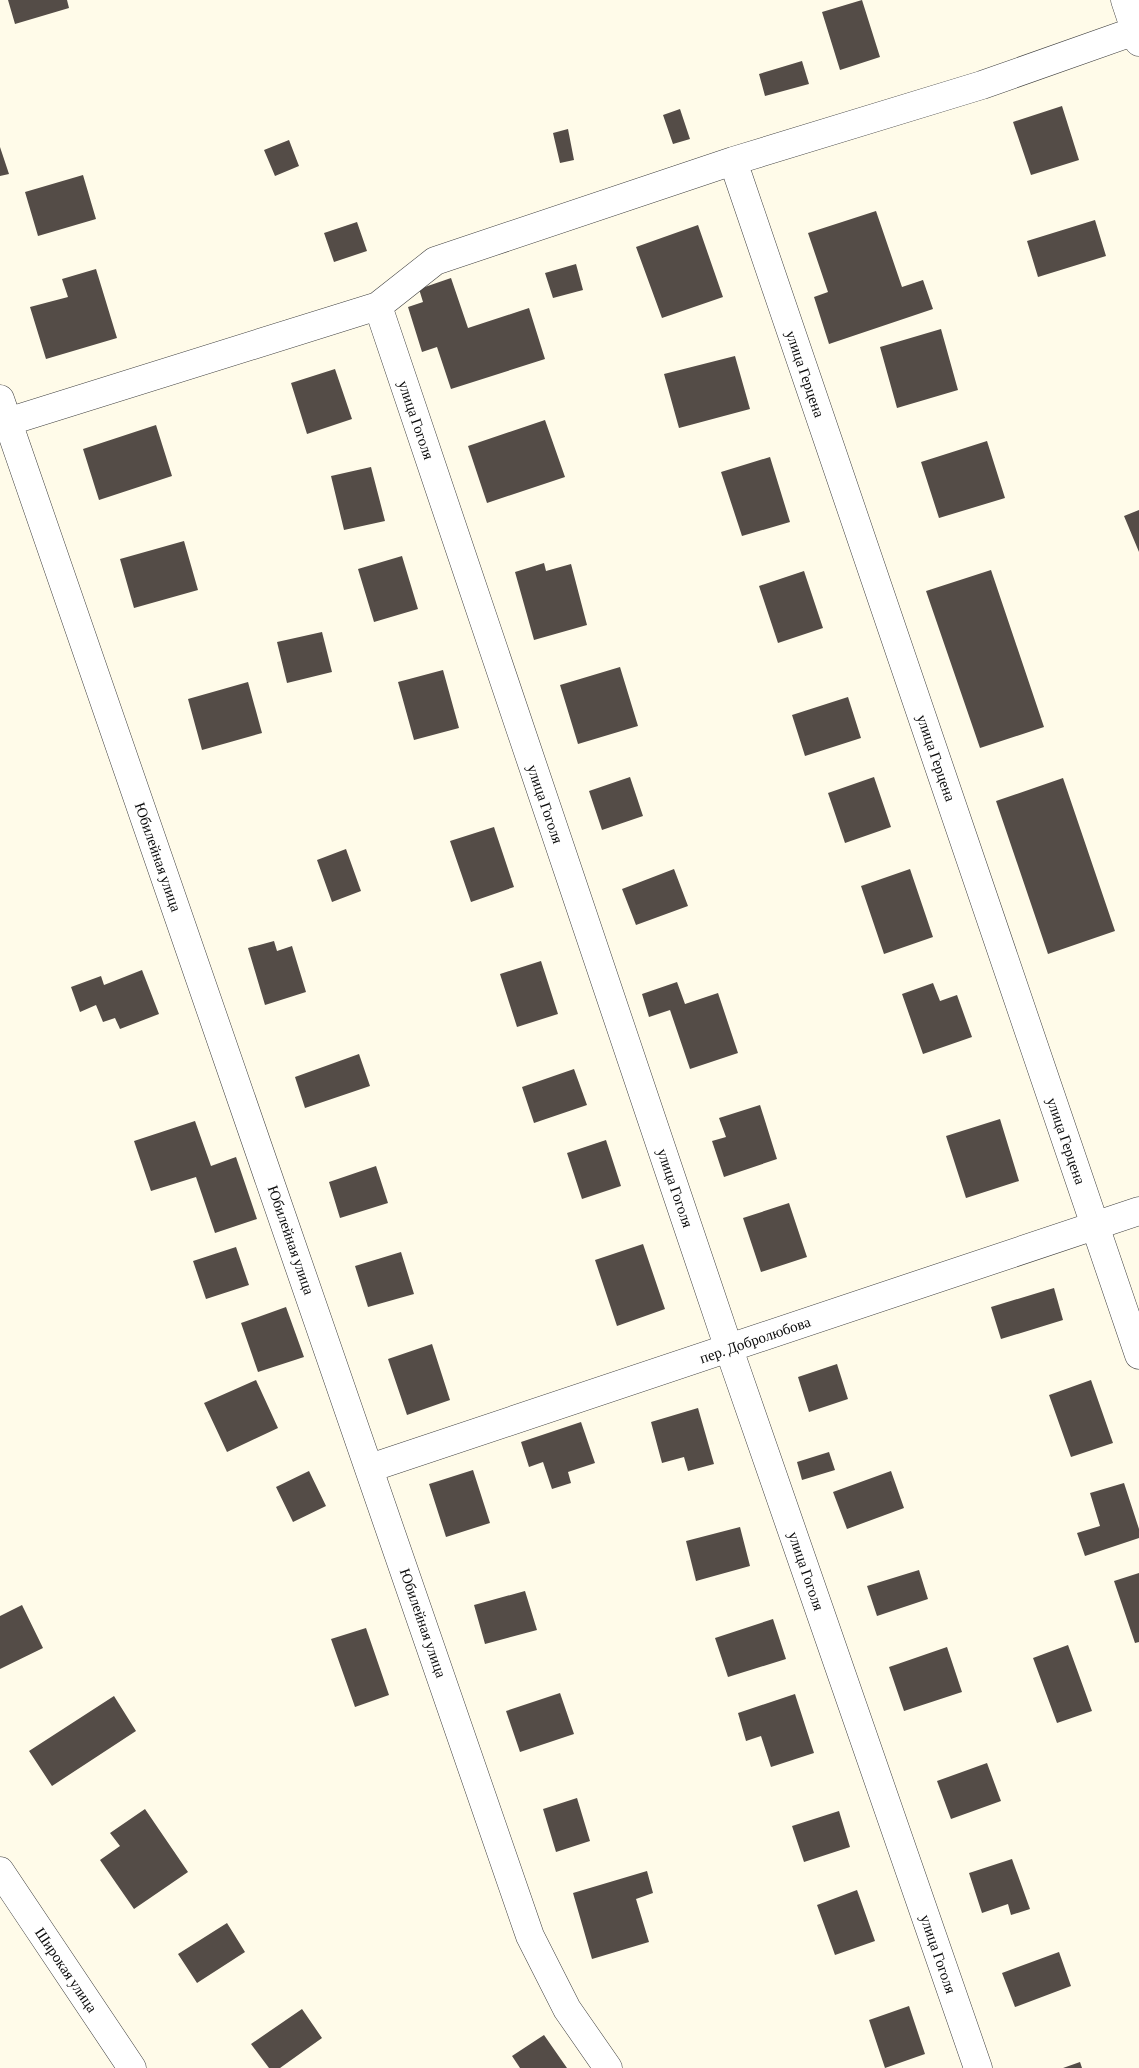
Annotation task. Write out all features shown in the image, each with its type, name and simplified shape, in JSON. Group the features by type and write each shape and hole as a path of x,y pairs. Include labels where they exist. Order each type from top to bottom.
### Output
{"street":[{"path":"4,411 378,306 435,261 733,161 1137,36 1125,0"},
{"name":"улица Герцена","path":"733,161 1139,1355"},
{"name":"улица Гоголя","path":"378,306 729,1349 978,2068"},
{"name":"Юбилейная улица","path":"4,411 530,1936 567,2009 608,2068"},
{"name":"пер. Добролюбова","path":"370,1468 1139,1211"},
{"name":"Широкая улица","path":"0,1871 132,2068"}],"building":[{"path":"8,0 67,0 69,8 15,24"},
{"path":"862,0 880,57 840,70 822,12"},
{"path":"802,61 809,84 765,96 759,74"},
{"path":"1062,106 1079,160 1031,175 1013,122"},
{"path":"680,109 690,139 673,144 663,115"},
{"path":"568,129 574,160 560,163 553,133"},
{"path":"289,140 299,166 275,176 264,150"},
{"path":"0,147 9,174 0,176"},
{"path":"83,175 96,219 38,236 25,192"},
{"path":"876,211 902,287 923,280 933,309 829,344 814,297 828,292 808,233"},
{"path":"1095,220 1106,256 1038,277 1027,241"},
{"path":"357,222 367,251 334,262 324,233"},
{"path":"698,225 723,297 662,318 636,247"},
{"path":"576,264 583,290 553,298 545,273"},
{"path":"96,269 117,338 46,359 30,307 68,297 62,279"},
{"path":"451,278 468,328 529,308 545,359 451,389 437,347 422,352 408,307 423,302 419,289"},
{"path":"941,329 958,390 897,408 880,347"},
{"path":"735,356 750,409 679,428 664,374"},
{"path":"335,369 352,419 307,434 291,383"},
{"path":"545,420 565,477 487,503 468,446"},
{"path":"156,425 172,476 99,500 83,449"},
{"path":"987,441 1005,498 939,518 921,462"},
{"path":"770,457 790,522 742,536 721,472"},
{"path":"371,467 385,521 344,530 331,476"},
{"path":"1139,510 1139,552 1124,516"},
{"path":"184,541 198,590 134,608 120,559"},
{"path":"402,556 418,609 374,622 358,569"},
{"path":"544,563 546,571 571,564 587,625 534,640 515,572"},
{"path":"991,570 1044,727 980,748 926,591"},
{"path":"804,571 823,628 778,643 759,586"},
{"path":"322,632 332,672 287,683 277,642"},
{"path":"620,667 638,726 578,744 560,685"},
{"path":"443,670 459,728 414,740 398,682"},
{"path":"248,682 262,733 202,750 188,699"},
{"path":"848,697 861,738 805,756 792,715"},
{"path":"630,777 643,816 602,830 589,791"},
{"path":"874,777 891,827 845,843 828,793"},
{"path":"1063,778 1115,931 1048,954 996,801"},
{"path":"494,827 514,887 471,902 450,841"},
{"path":"346,849 361,891 332,902 317,860"},
{"path":"674,869 688,906 636,925 622,889"},
{"path":"910,869 933,937 884,954 861,886"},
{"path":"274,941 277,951 292,946 306,992 265,1005 248,948"},
{"path":"541,961 558,1014 517,1027 500,974"},
{"path":"142,970 159,1014 120,1029 115,1018 103,1022 96,1005 80,1012 71,987 101,976 104,985"},
{"path":"677,982 685,1004 718,993 738,1053 690,1069 670,1010 649,1017 642,994"},
{"path":"933,983 940,1001 957,995 972,1037 923,1054 902,994"},
{"path":"359,1054 370,1086 305,1108 295,1077"},
{"path":"574,1069 587,1105 534,1123 522,1087"},
{"path":"760,1105 777,1159 724,1177 712,1141 726,1137 719,1118"},
{"path":"1000,1119 1019,1181 966,1198 946,1136"},
{"path":"195,1121 211,1166 236,1157 257,1219 215,1233 196,1177 151,1191 134,1141"},
{"path":"606,1140 621,1186 582,1199 567,1153"},
{"path":"376,1166 388,1203 340,1218 329,1182"},
{"path":"789,1203 807,1257 761,1272 743,1218"},
{"path":"643,1244 665,1309 617,1326 595,1260"},
{"path":"236,1247 249,1285 206,1299 193,1261"},
{"path":"401,1252 414,1294 368,1307 355,1266"},
{"path":"1054,1288 1063,1320 1001,1339 991,1307"},
{"path":"286,1307 304,1357 258,1372 241,1323"},
{"path":"432,1344 450,1400 407,1415 388,1359"},
{"path":"837,1364 848,1399 809,1412 798,1377"},
{"path":"256,1380 278,1428 227,1452 204,1403"},
{"path":"1091,1380 1113,1443 1071,1457 1049,1395"},
{"path":"698,1408 714,1464 688,1471 684,1457 662,1463 651,1422"},
{"path":"581,1422 595,1463 568,1472 571,1483 552,1489 543,1462 529,1467 521,1442"},
{"path":"829,1452 835,1470 802,1480 797,1462"},
{"path":"473,1470 490,1523 446,1537 429,1484"},
{"path":"309,1471 326,1506 293,1522 276,1487"},
{"path":"891,1471 904,1508 847,1529 833,1492"},
{"path":"1124,1483 1139,1529 1139,1538 1085,1556 1077,1533 1100,1526 1090,1493"},
{"path":"740,1527 750,1566 696,1581 686,1541"},
{"path":"919,1570 928,1599 877,1616 867,1586"},
{"path":"1139,1573 1139,1642 1135,1643 1114,1581"},
{"path":"525,1591 537,1630 485,1644 474,1605"},
{"path":"22,1605 43,1648 0,1669 0,1616"},
{"path":"773,1619 786,1659 728,1677 715,1638"},
{"path":"366,1628 389,1695 355,1707 331,1639"},
{"path":"1068,1645 1092,1711 1057,1723 1033,1658"},
{"path":"947,1647 962,1692 904,1711 889,1667"},
{"path":"560,1693 574,1734 520,1752 506,1711"},
{"path":"795,1694 814,1753 771,1767 761,1736 746,1741 738,1713"},
{"path":"114,1696 136,1731 52,1786 29,1751"},
{"path":"987,1763 1001,1801 951,1819 937,1781"},
{"path":"577,1798 590,1841 556,1852 543,1809"},
{"path":"145,1809 188,1872 134,1909 100,1860 120,1846 110,1833"},
{"path":"839,1811 850,1847 804,1862 792,1826"},
{"path":"1012,1859 1030,1909 1011,1915 1008,1904 982,1913 969,1873"},
{"path":"647,1871 653,1893 636,1899 649,1942 592,1959 573,1893"},
{"path":"857,1890 875,1941 835,1955 817,1905"},
{"path":"227,1923 245,1952 197,1983 178,1954"},
{"path":"1059,1952 1071,1986 1015,2007 1002,1973"},
{"path":"909,2006 925,2054 885,2068 869,2020"},
{"path":"302,2009 322,2038 280,2068 269,2068 251,2044"},
{"path":"544,2035 567,2068 520,2068 512,2056"},
{"path":"1080,2062 1082,2068 1063,2068"}]}
